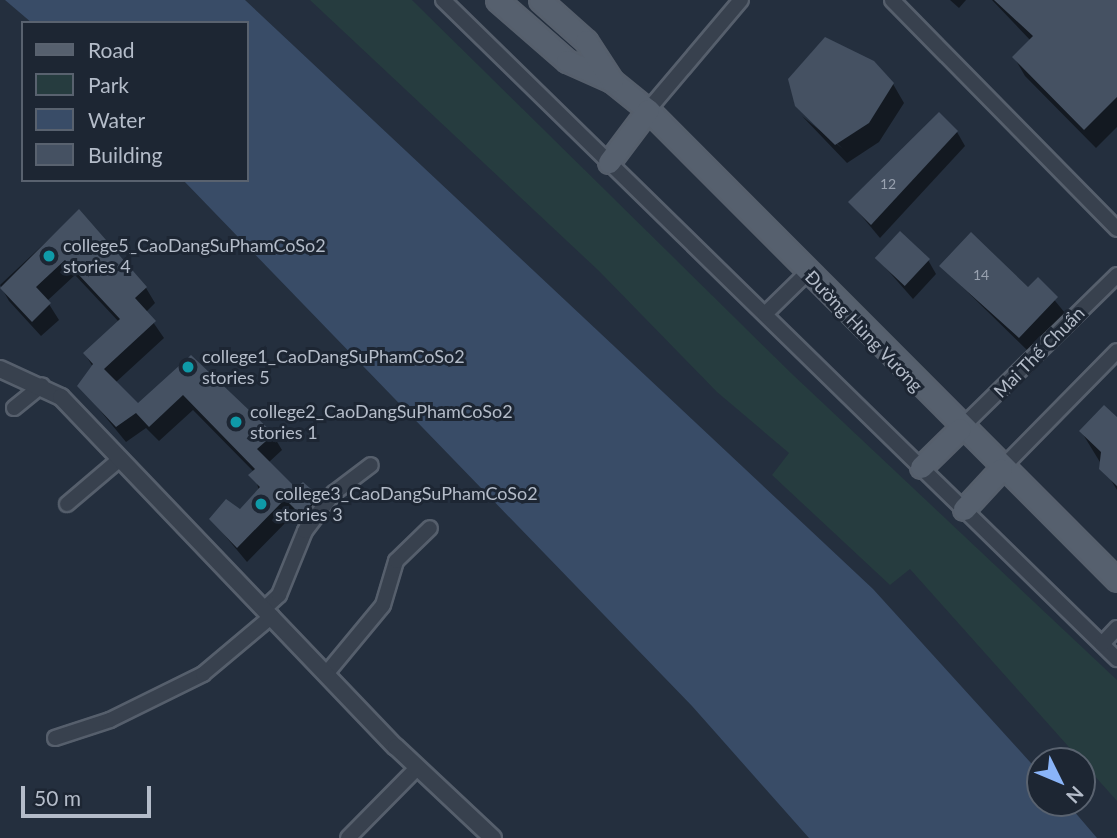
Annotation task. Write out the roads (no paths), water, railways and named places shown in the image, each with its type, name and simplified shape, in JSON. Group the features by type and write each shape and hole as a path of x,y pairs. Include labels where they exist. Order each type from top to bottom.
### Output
{"main road":[{"name":"Đường Hùng Vương","path":"497,0 567,61 612,81 648,110 960,429 1117,580"},
{"name":"Đường Hùng Vương","path":"540,0 586,41 612,81"},
{"path":"609,162 648,110"},
{"path":"921,467 960,429"},
{"path":"964,509 1001,469"}],"street":[{"path":"443,0 1117,659"},
{"path":"648,110 741,0"},
{"path":"892,0 1117,229"},
{"path":"765,314 807,273"},
{"name":"Mai Thế Chuẩn","path":"960,429 1117,275"},
{"path":"1001,469 1117,351"},
{"path":"0,369 41,385 120,459 418,768 493,838"},
{"path":"14,408 41,385"},
{"path":"67,504 120,459"},
{"path":"55,738 110,720 203,674 268,612 279,595 305,531 334,493 371,465"},
{"path":"326,674 383,605 396,561 430,528"},
{"path":"1102,644 1117,628"},
{"path":"348,838 418,768"}],"water":[{"path":"5,0 245,0 873,589 1026,758 1026,817 1079,817 1097,838 809,838 692,706 185,182 248,182 248,21 30,21"}],"place":[{"name":"college5_CaoDangSuPhamCoSo2 stories 4","path":"49,256"},
{"name":"college1_CaoDangSuPhamCoSo2 stories 5","path":"188,367"},
{"name":"college2_CaoDangSuPhamCoSo2 stories 1","path":"236,422"},
{"name":"college3_CaoDangSuPhamCoSo2 stories 3","path":"261,504"}]}
